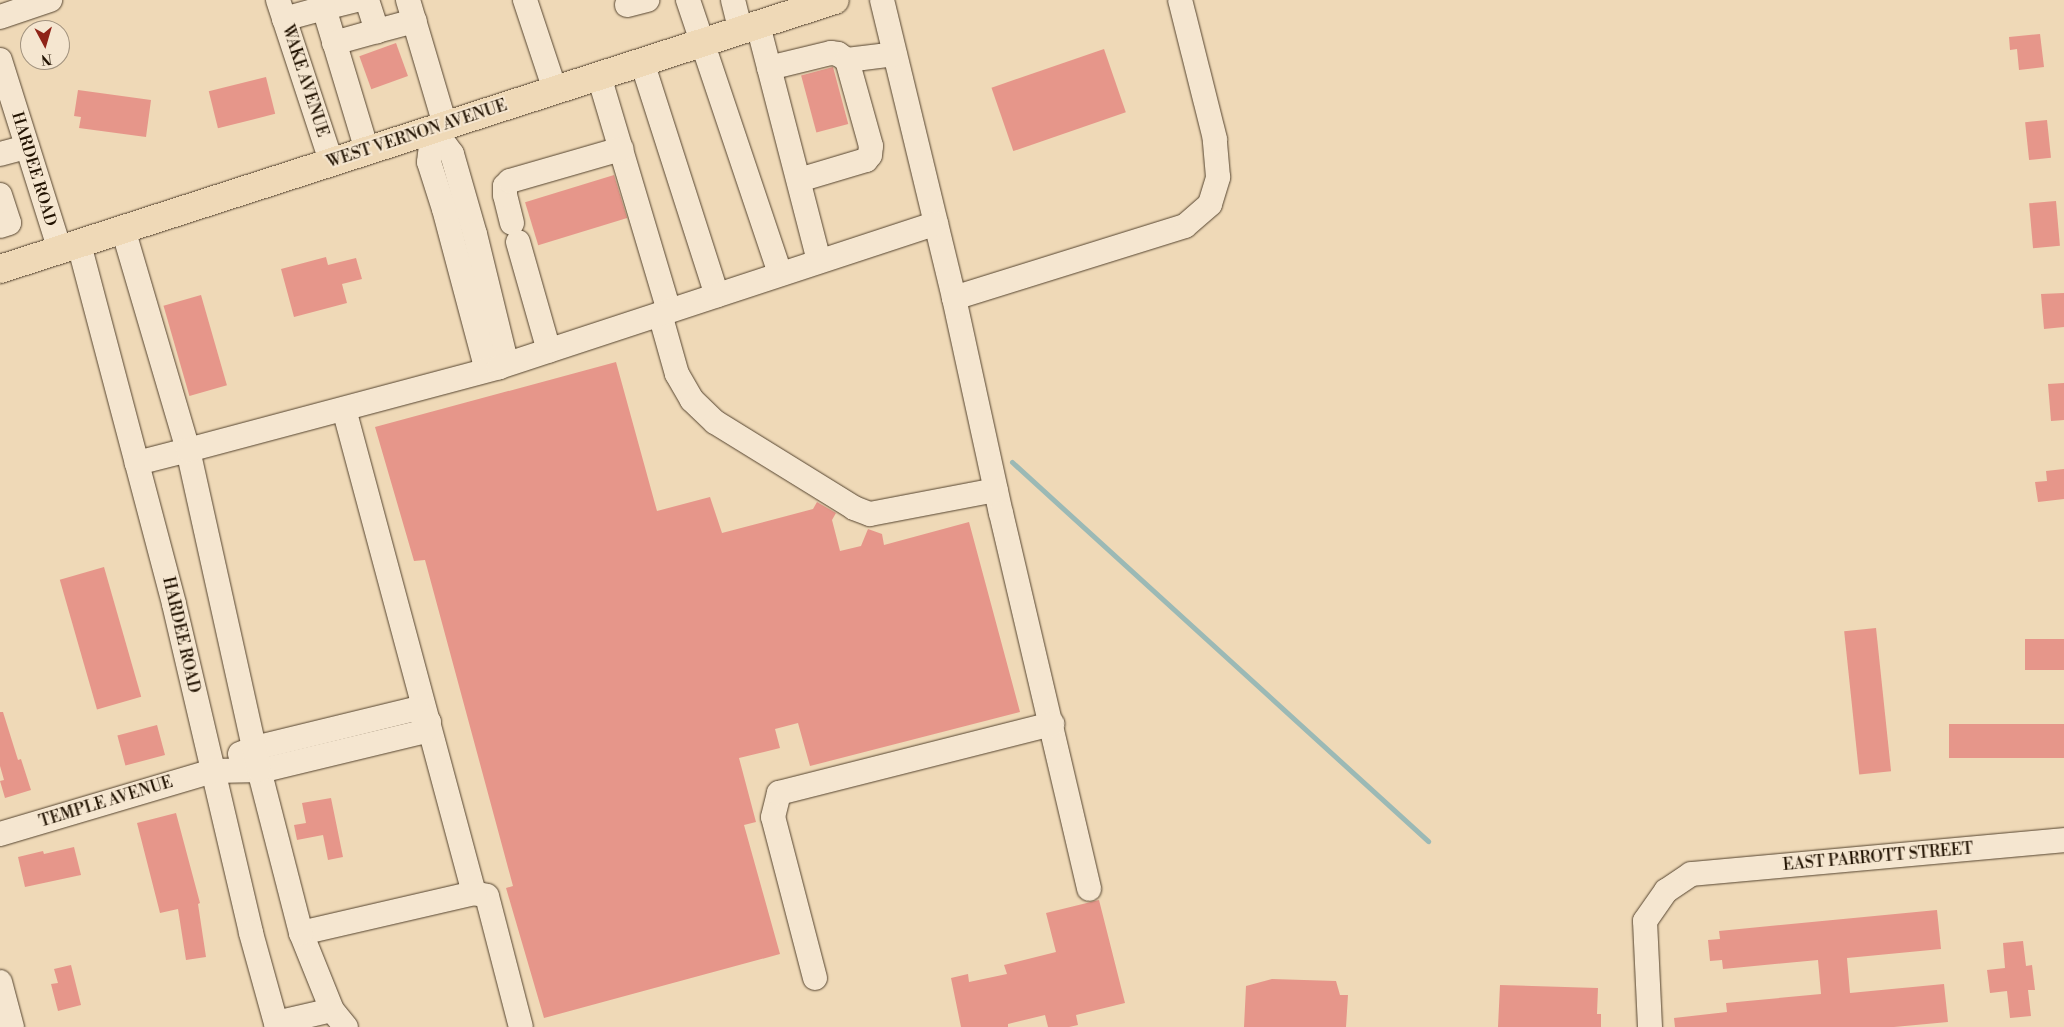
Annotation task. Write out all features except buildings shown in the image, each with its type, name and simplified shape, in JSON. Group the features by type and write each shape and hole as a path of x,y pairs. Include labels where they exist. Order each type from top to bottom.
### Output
{"main road":[{"name":"WEST VERNON AVENUE","path":"0,269 835,0"}],"street":[{"path":"0,16 50,0"},
{"path":"281,9 324,8 356,0"},
{"path":"367,0 377,31"},
{"path":"525,0 555,90"},
{"path":"688,0 780,274"},
{"path":"733,0 750,28 770,68 819,261"},
{"path":"882,0 954,298 996,490 1089,889"},
{"path":"954,298 1185,226 1210,204 1218,177 1215,139 1180,0"},
{"path":"324,8 367,150"},
{"name":"WAKE AVENUE","path":"281,9 331,161"},
{"path":"334,43 377,31 411,11 439,126 430,162 485,363 499,367"},
{"path":"770,68 831,53 838,54 847,60 895,54"},
{"name":"HARDEE ROAD","path":"0,60 27,147 69,246 137,463 174,604 276,1025"},
{"path":"799,180 866,160 870,155 870,146 847,60"},
{"path":"642,62 717,295"},
{"path":"599,76 621,149 664,313 677,374 692,400 714,422 854,508 870,514 996,490"},
{"path":"0,154 27,147"},
{"path":"549,351 515,233 505,195 505,186 510,181 621,149"},
{"path":"0,195 9,223 0,226"},
{"path":"137,463 344,410 499,367 936,223"},
{"path":"123,229 188,450 257,759 301,933 339,1018 276,1025"},
{"path":"344,410 474,893"},
{"name":"TEMPLE AVENUE","path":"0,834 257,759 422,732 429,722"},
{"path":"814,978 773,817 779,793 1052,724"},
{"name":"EAST PARROTT STREET","path":"1650,1027 1645,921 1666,891 1691,874 2064,840"},
{"path":"301,933 474,893 487,896 521,1027"},
{"path":"0,982 12,1027"}],"waterway":[{"path":"1012,462 1428,841"}]}
